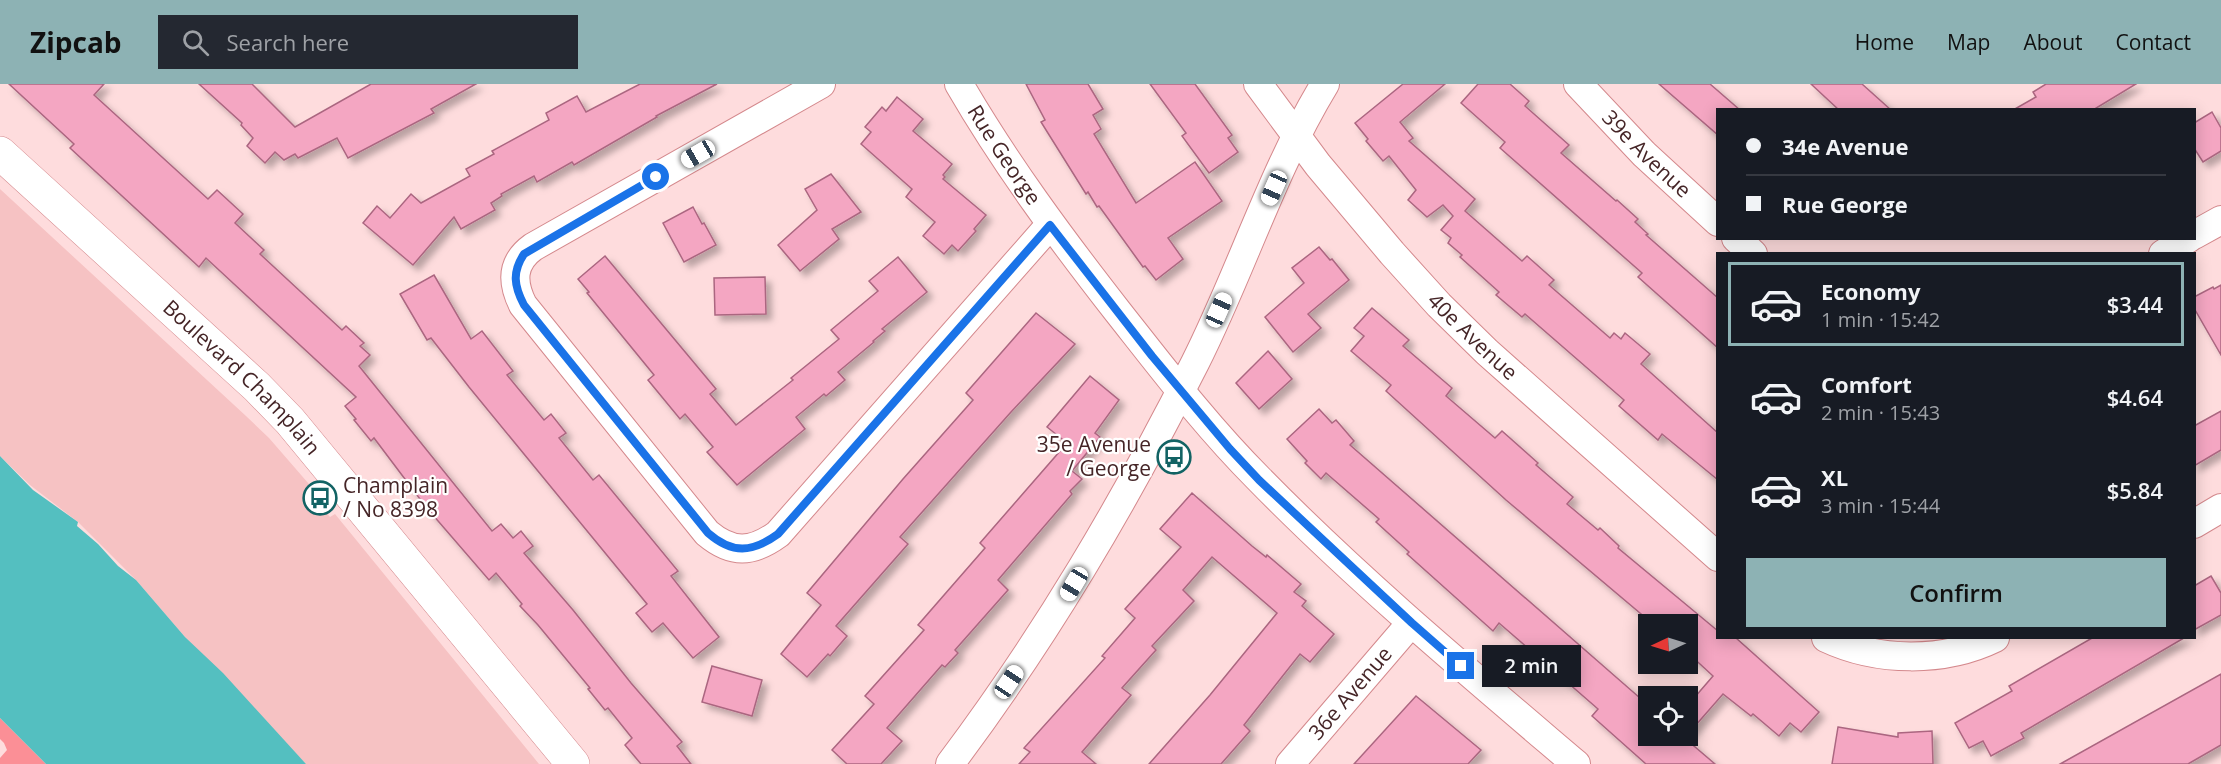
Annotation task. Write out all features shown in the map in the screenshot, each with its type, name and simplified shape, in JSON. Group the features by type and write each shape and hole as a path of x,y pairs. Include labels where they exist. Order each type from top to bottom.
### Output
{"main road":[{"name":"Boulevard Champlain","path":"0,153 257,387 290,421 573,764"}],"street":[{"path":"821,84 533,247 524,254 515,273 517,293 524,305 708,533 719,543 730,548 744,549 756,547 778,534 1050,225"},
{"name":"Rue George","path":"959,84 1003,156 1050,225 1180,391 1259,480 1412,623 1576,764"},
{"name":"40e Avenue","path":"1258,84 1358,213 1439,305 1487,352 1716,555"},
{"path":"950,764 1057,611 1096,546 1198,356 1297,137 1325,84"},
{"name":"39e Avenue","path":"1578,84 1644,154 1716,220"},
{"path":"2196,235 2221,220"},
{"path":"1738,240 1751,252"},
{"path":"2166,252 2186,240"},
{"path":"2196,523 2221,508"},
{"name":"36e Avenue","path":"1290,764 1412,623"},
{"path":"1828,639 1866,652 1893,656 1943,654 1964,650 1992,639"}],"shaded area":[{"path":"0,189 269,438 315,491 311,494 330,517 335,514 539,764 306,764 185,637 136,580 78,522 30,485 0,456"},
{"path":"0,718 46,764 0,764 0,758 7,750 0,739"}],"water":[{"path":"0,456 33,490 78,522 77,526 118,566 136,580 185,637 223,673 306,764 46,764 0,718"}],"building":[{"path":"9,84 104,84 94,95 208,199 217,190 243,214 235,223 264,250 260,254 342,330 346,326 364,343 360,346 370,355 359,366 492,531 501,524 513,538 521,531 533,546 524,553 682,742 677,746 691,764 641,764 625,745 632,738 608,708 605,710 588,689 590,688 520,606 522,604 496,573 489,580 426,507 374,438 371,441 354,420 356,419 345,406 356,397 206,258 199,267 70,148 74,144"},
{"path":"199,84 252,84 295,127 371,84 476,84 431,109 434,113 348,158 337,138 298,158 295,154 284,160 275,152 265,163 247,146 253,138 241,125 242,123"},
{"path":"640,84 717,84 656,116 574,165 572,162 537,182 534,176 501,194 502,196 491,203 495,210 461,229 454,217 413,265 363,223 377,206 390,218 411,194 421,203 470,176 466,169 494,154 492,151 549,120 546,113 577,96 586,112"},
{"path":"1026,84 1088,84 1103,109 1093,115 1101,129 1094,134 1136,203 1195,162 1222,201 1168,238 1183,259 1156,280 1145,266 1143,267 1088,192 1086,194 1041,122 1045,120"},
{"path":"1150,84 1195,84 1232,135 1228,138 1238,152 1209,173 1182,136 1186,133"},
{"path":"1403,84 1445,84 1400,122 1413,138 1409,141 1475,199 1465,211 1522,261 1527,256 1554,280 1549,285 1610,338 1614,333 1621,339 1625,333 1650,354 1641,364 1716,431 1716,478 1662,434 1658,440 1619,406 1624,400 1525,314 1522,317 1496,295 1499,292 1448,243 1451,238 1441,230 1453,216 1443,205 1427,217 1408,200 1416,190 1389,156 1383,161 1366,141 1368,139 1355,123"},
{"path":"1478,84 1510,84 1529,101 1525,106 1569,145 1561,153 1638,219 1635,222 1648,234 1646,235 1716,296 1716,346 1638,277 1642,273 1500,148 1505,142 1461,103"},
{"path":"1659,84 1710,84 1738,108 1716,108 1716,133"},
{"path":"1811,84 1862,84 1889,108 1837,108"},
{"path":"2046,84 2136,84 2096,108 2017,108 2036,97 2033,92"},
{"path":"897,97 923,119 913,131 952,164 943,175 945,177 943,179 986,215 974,229 976,231 958,251 952,245 944,254 923,236 935,222 906,197 912,189 861,144 871,132 865,127 882,107 886,111"},
{"path":"2212,112 2221,128 2221,151 2203,162 2196,151 2196,122"},
{"path":"831,174 861,212 832,229 839,239 800,271 778,245 817,210 805,189"},
{"path":"693,207 716,245 684,262 663,223"},
{"path":"1319,247 1349,280 1308,314 1321,328 1293,352 1265,317 1304,283 1292,268"},
{"path":"605,256 716,389 710,394 736,425 793,380 791,378 839,339 831,330 878,291 869,281 898,257 927,292 882,329 885,331 874,342 838,372 845,380 796,417 805,429 737,485 707,452 713,447 685,414 680,419 648,380 654,375 578,279"},
{"path":"434,275 471,339 482,331 513,371 507,375 544,420 551,414 566,433 559,438 593,480 599,475 678,571 671,576 719,637 693,658 663,623 652,632 636,613 647,604 431,338 427,340 400,294"},
{"path":"765,277 766,314 715,315 714,278"},
{"path":"2221,285 2221,355 2196,311 2196,296 2213,287 2214,289"},
{"path":"1372,308 1409,340 1403,346 1452,388 1446,396 1495,438 1502,431 1573,497 1567,504 1598,530 1600,528 1619,546 1618,548 1698,614 1641,614 1506,500 1386,391 1391,385 1351,351 1364,336 1354,328"},
{"path":"1036,313 1075,344 900,537 908,544 836,626 847,636 807,677 781,654 821,605 807,593 973,400 966,393"},
{"path":"1268,351 1292,379 1259,409 1236,383"},
{"path":"1090,376 1119,400 1095,433 1100,437 1072,471 1082,479 1070,491 1072,494 998,580 1008,590 955,650 958,653 945,667 942,665 887,728 902,741 881,764 847,764 832,750 874,704 865,696 924,630 918,625 985,548 980,543 1067,443 1047,427"},
{"path":"1319,409 1332,423 1336,420 1354,441 1350,445 1638,696 1638,746 1694,746 1715,764 1646,764 1592,716 1598,709 1499,623 1493,631 1407,554 1409,552 1376,522 1379,519 1326,473 1321,479 1305,463 1307,461 1287,439"},
{"path":"2221,411 2221,450 2196,465 2196,425"},
{"path":"1192,493 1252,546 1266,557 1267,555 1301,584 1294,592 1306,601 1302,606 1334,634 1310,662 1300,654 1244,725 1250,731 1221,764 1149,764 1210,695 1277,613 1212,557 1183,590 1194,601 1152,646 1156,650 1122,688 1131,695 1082,752 1096,764 1019,764 1030,752 1024,748 1105,658 1102,656 1135,618 1125,609 1181,547 1160,529"},
{"path":"2211,576 2221,593 2221,615 2196,629 2196,585"},
{"path":"1698,614 1716,629 1716,639 1737,639 1819,712 1801,732 1790,723 1779,736 1753,714 1751,716 1723,694 1698,723 1698,693 1713,676 1698,662"},
{"path":"2090,639 2182,639 2021,733 2024,738 1991,756 1983,741 1969,748 1955,723 2012,691 2009,686"},
{"path":"712,666 762,680 752,716 702,702"},
{"path":"2221,674 2221,745 2188,764 2060,764"},
{"path":"1416,696 1481,750 1468,764 1354,764"},
{"path":"1838,727 1898,737 1898,733 1932,731 1933,764 1832,764"}],"place":[{"name":"35e Avenue / George","path":"1174,457"},
{"name":"Champlain / No 8398","path":"320,498"}],"route":[{"path":"656,177 533,247 518,262 514,282 524,305 708,533 719,543 730,548 744,549 768,542 778,534 1050,225 1152,356 1230,449 1259,480 1461,666"}]}
